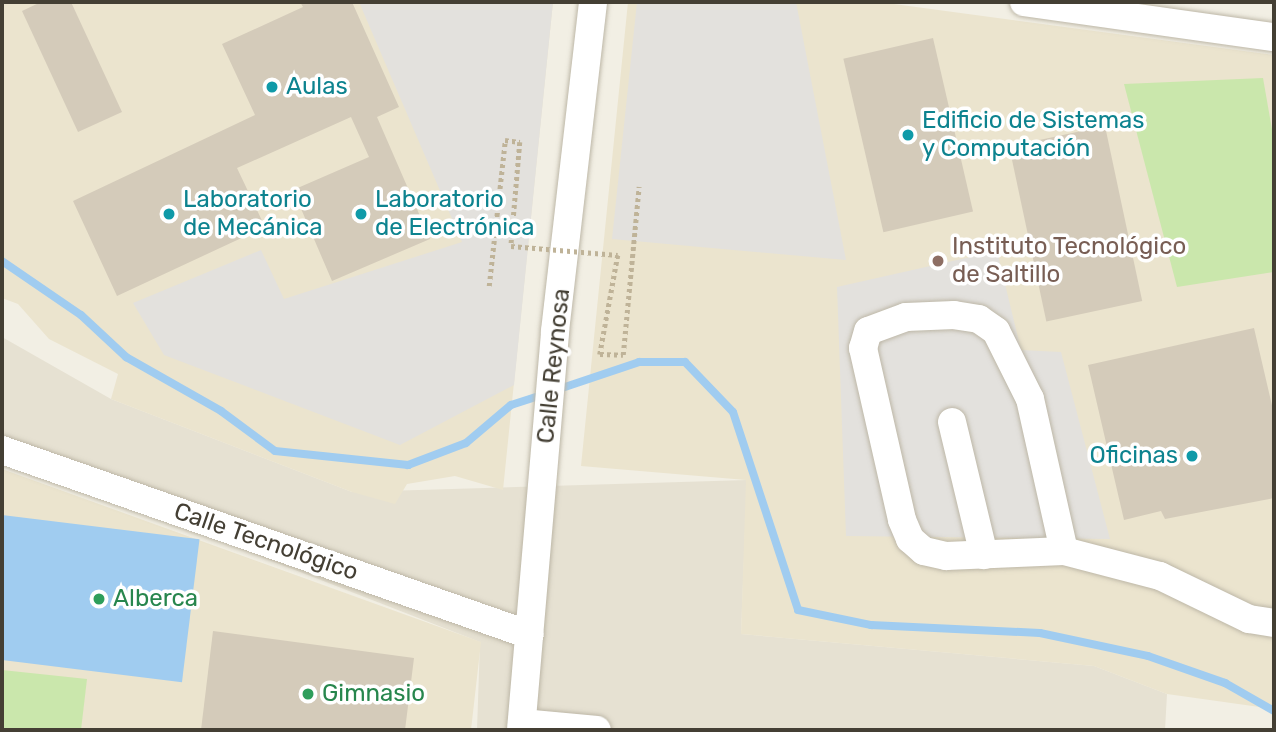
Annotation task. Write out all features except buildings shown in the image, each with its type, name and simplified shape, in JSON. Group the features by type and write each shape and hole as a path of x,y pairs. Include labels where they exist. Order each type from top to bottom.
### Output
{"street":[{"name":"Calle Reynosa","path":"521,727 555,331 593,2"},
{"path":"1024,2 1274,37"},
{"path":"1064,551 1030,399 996,331 979,319 954,315 883,321 868,331 863,348 910,539 923,551 946,556 1064,551 1160,576 1249,619 1274,622"},
{"path":"952,422 984,555"},
{"name":"Calle Tecnológico","path":"2,450 530,635"},
{"path":"521,727 597,730"}],"path":[{"path":"489,286 505,140 520,142 511,246 618,255 600,354 623,355 639,187"}],"shaded area":[{"path":"2,2 553,2 503,490 455,476 407,484 395,504 352,492 111,399 118,374 49,339 18,304 2,298"},
{"path":"359,2 553,2 514,385 400,445 164,355 133,303 261,250 284,299 462,242"},
{"name":"Instituto Tecnológico de Saltillo","path":"628,2 879,2 1274,55 1274,709 1167,694 1094,666 741,634 746,480 581,466"},
{"path":"637,2 796,2 846,260 612,239"},
{"path":"997,251 1021,350 1061,352 1110,539 846,536 837,287"},
{"path":"2,337 111,399 352,492 747,480 741,634 1094,666 1167,694 1165,730 477,730 480,642 2,456"},
{"path":"2,469 481,642 471,730 2,730"}],"green space":[{"path":"1263,78 1274,141 1274,272 1177,287 1124,84"},
{"path":"2,670 87,679 81,730 2,730"}],"water":[{"name":"Alberca","path":"2,515 200,539 182,682 2,660"}],"waterway":[{"path":"2,261 81,315 126,357 221,411 275,451 408,465 466,443 511,405 544,394"},
{"path":"556,390 639,362 685,362 733,412 798,610 871,625 1040,633 1148,656 1225,683 1274,711"}],"place":[{"name":"Aulas","path":"272,87"},
{"name":"Edificio de Sistemas y Computación","path":"908,135"},
{"name":"Laboratorio de Mecánica","path":"169,214"},
{"name":"Laboratorio de Electrónica","path":"361,214"},
{"name":"Instituto Tecnológico de Saltillo","path":"938,261"},
{"name":"Oficinas","path":"1192,456"},
{"name":"Alberca","path":"99,599"},
{"name":"Gimnasio","path":"308,694"}]}
